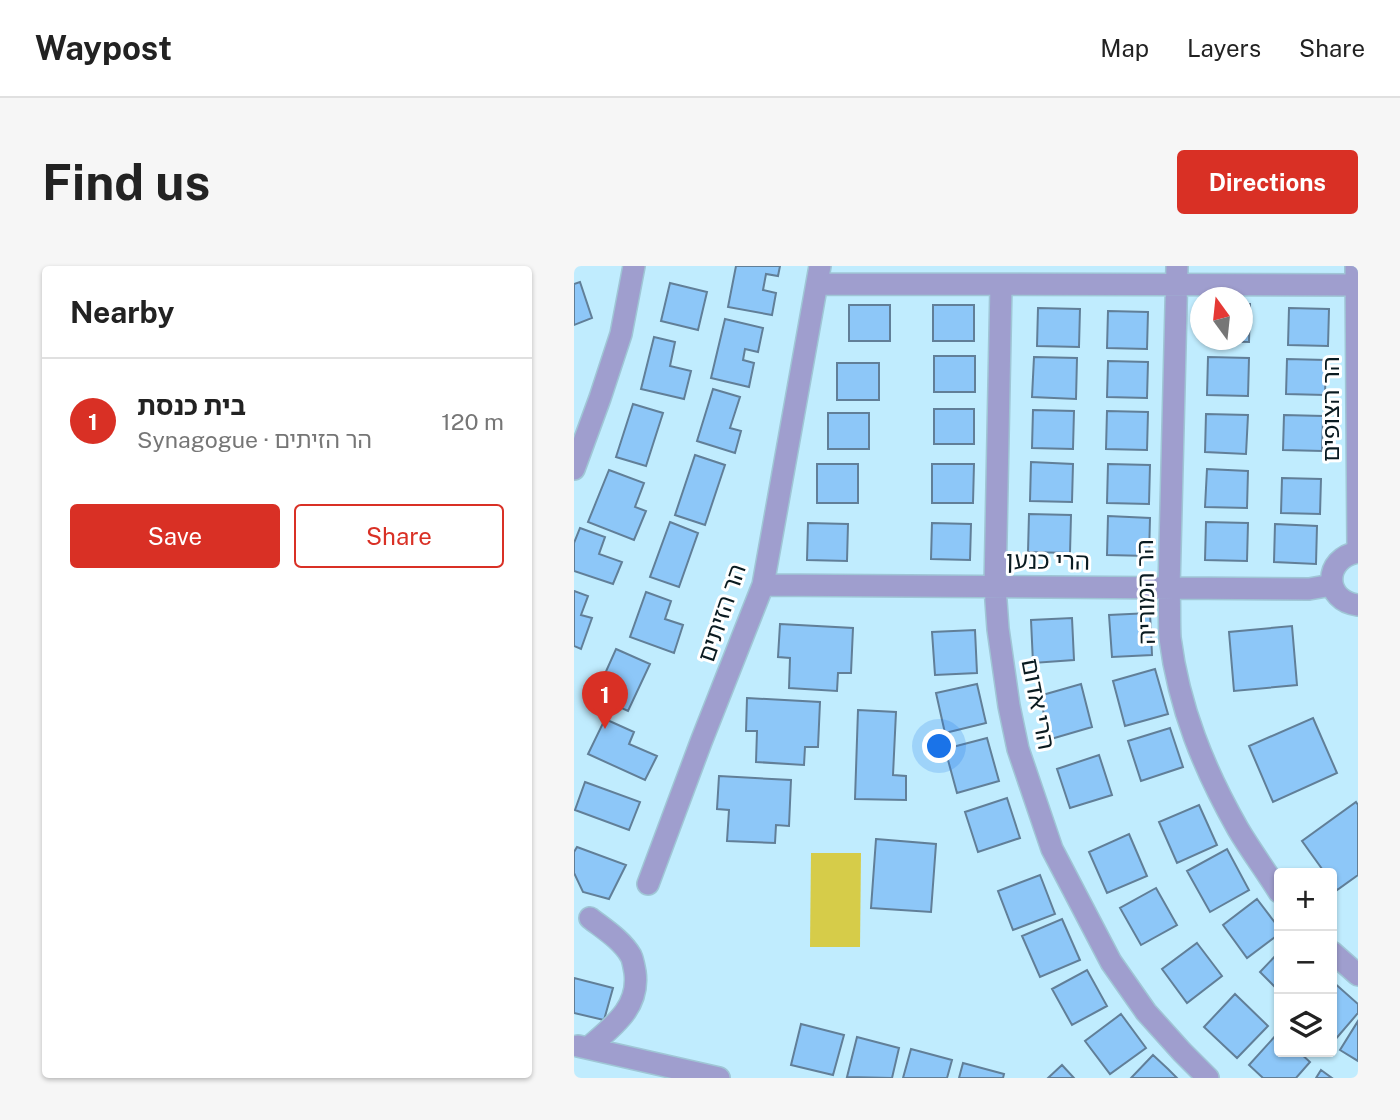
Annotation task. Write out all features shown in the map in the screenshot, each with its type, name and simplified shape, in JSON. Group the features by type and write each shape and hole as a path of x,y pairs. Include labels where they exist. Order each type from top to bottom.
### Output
{"street":[{"path":"574,469 621,334 634,266"},
{"path":"819,275 1001,285 1177,275 1357,279"},
{"name":"הר הזיתים","path":"648,884 763,585 819,275"},
{"name":"הר המוריה","path":"1177,275 1170,635 1177,677 1199,752 1239,831 1274,884"},
{"name":"הר הצופים","path":"1357,279 1358,552"},
{"name":"הרי אדום","path":"1001,285 995,587 998,629 1018,749 1052,849 1111,962 1146,1012 1208,1078"},
{"path":"1358,552 1337,562 1333,569 1332,585 1339,598 1358,605"},
{"name":"הרי כנען","path":"763,585 1169,589 1309,589 1332,585"},
{"path":"581,1047 624,1016 635,994 632,958 621,944 590,918"},
{"path":"1337,956 1358,975"},
{"path":"581,1047 719,1078"}],"shaded area":[{"path":"811,853 861,853 860,947 810,947"}],"building":[{"path":"736,266 780,266 778,276 766,274 763,290 776,293 772,315 728,307"},
{"path":"580,282 592,318 574,325 574,284"},
{"path":"670,283 707,292 698,330 661,321"},
{"path":"849,305 890,305 890,341 849,341"},
{"path":"933,305 974,305 974,341 933,341"},
{"path":"1038,308 1080,309 1079,347 1037,346"},
{"path":"1289,308 1329,309 1328,346 1288,345"},
{"path":"1108,311 1148,312 1147,349 1107,348"},
{"path":"725,319 763,328 758,352 745,349 743,360 754,363 749,387 711,378"},
{"path":"654,337 675,342 670,366 691,371 684,399 641,389"},
{"path":"934,356 975,356 975,392 934,392"},
{"path":"1034,357 1077,358 1076,399 1032,397"},
{"path":"1208,357 1249,358 1248,396 1207,395"},
{"path":"1287,359 1326,360 1325,395 1286,394"},
{"path":"1108,361 1148,362 1147,398 1107,397"},
{"path":"837,363 879,363 879,400 837,400"},
{"path":"713,389 740,397 730,428 741,431 735,453 697,441"},
{"path":"633,404 663,413 646,466 616,457"},
{"path":"934,409 974,409 974,444 934,444"},
{"path":"1033,410 1074,411 1073,449 1032,448"},
{"path":"1107,411 1148,412 1147,450 1106,449"},
{"path":"828,413 869,413 869,449 828,449"},
{"path":"1206,414 1248,415 1246,454 1205,452"},
{"path":"1284,415 1323,416 1322,451 1283,450"},
{"path":"695,455 725,465 705,525 675,515"},
{"path":"1031,462 1073,464 1072,502 1030,501"},
{"path":"817,464 858,464 858,503 817,503"},
{"path":"932,464 974,464 973,503 932,503"},
{"path":"1108,464 1150,465 1149,504 1107,503"},
{"path":"1207,469 1248,471 1247,508 1205,507"},
{"path":"609,470 644,483 635,507 646,511 634,540 588,522"},
{"path":"1282,478 1321,479 1320,514 1281,513"},
{"path":"1029,514 1071,515 1070,553 1028,552"},
{"path":"1108,516 1150,518 1149,556 1107,555"},
{"path":"670,522 698,533 679,587 650,577"},
{"path":"1206,522 1248,523 1247,561 1205,560"},
{"path":"808,523 848,524 847,561 807,560"},
{"path":"932,523 971,524 970,560 931,559"},
{"path":"1275,524 1317,526 1316,564 1274,562"},
{"path":"580,528 605,537 599,554 622,562 613,584 574,571 574,543"},
{"path":"574,591 588,596 581,615 592,618 581,649 574,646"},
{"path":"646,592 671,601 665,619 683,625 674,653 630,637"},
{"path":"1150,613 1152,655 1112,657 1109,615"},
{"path":"1072,618 1074,660 1033,663 1031,620"},
{"path":"780,624 853,628 851,673 838,673 837,691 789,688 790,658 778,657"},
{"path":"1292,626 1297,685 1234,691 1229,632"},
{"path":"975,630 977,673 935,675 932,632"},
{"path":"616,649 650,664 628,711 595,696"},
{"path":"1155,669 1168,714 1125,726 1113,681"},
{"path":"977,684 986,723 945,733 936,693"},
{"path":"1081,684 1092,727 1051,739 1039,696"},
{"path":"747,698 820,702 818,747 805,747 804,765 756,762 757,731 746,731"},
{"path":"858,710 896,712 893,775 906,776 906,800 855,799"},
{"path":"1313,718 1337,773 1273,802 1249,746"},
{"path":"605,719 634,732 629,744 657,756 645,780 588,754"},
{"path":"1170,728 1183,767 1141,781 1128,741"},
{"path":"987,738 999,781 957,793 945,749"},
{"path":"1099,755 1112,795 1070,808 1057,769"},
{"path":"719,776 791,780 789,826 776,825 775,843 727,841 729,810 717,809"},
{"path":"585,782 640,802 629,830 575,810"},
{"path":"1007,798 1020,838 978,852 965,812"},
{"path":"1356,802 1358,875 1337,890 1337,868 1321,868 1302,841"},
{"path":"1199,805 1217,845 1177,863 1159,822"},
{"path":"1129,834 1147,876 1107,893 1089,852"},
{"path":"876,839 936,844 931,912 871,908"},
{"path":"577,847 626,865 609,899 583,892 574,873 574,852"},
{"path":"1227,849 1249,890 1210,912 1187,871"},
{"path":"1040,875 1055,914 1013,930 998,891"},
{"path":"1156,888 1177,925 1141,945 1120,908"},
{"path":"1257,899 1274,921 1274,938 1247,958 1223,925"},
{"path":"1062,919 1080,960 1040,977 1022,936"},
{"path":"1197,943 1222,976 1187,1003 1162,969"},
{"path":"1274,957 1274,986 1260,972"},
{"path":"1087,970 1107,1006 1072,1025 1052,989"},
{"path":"574,978 613,988 604,1020 574,1013"},
{"path":"1337,985 1358,1004 1358,1013 1337,1038"},
{"path":"1235,994 1268,1026 1237,1058 1204,1027"},
{"path":"1121,1014 1146,1048 1110,1074 1085,1041"},
{"path":"1358,1021 1358,1061 1340,1050"},
{"path":"801,1024 844,1035 833,1075 791,1065"},
{"path":"857,1037 899,1048 892,1078 847,1077"},
{"path":"1274,1037 1274,1057 1304,1057 1310,1062 1296,1078 1263,1078 1249,1065"},
{"path":"911,1049 952,1060 947,1078 903,1078"},
{"path":"1153,1055 1168,1069 1177,1078 1131,1078"},
{"path":"963,1063 1004,1074 1003,1078 959,1078"},
{"path":"1062,1065 1074,1078 1048,1078"},
{"path":"1321,1070 1332,1078 1316,1078"}],"place":[{"name":"בית כנסת","path":"605,729"}]}
